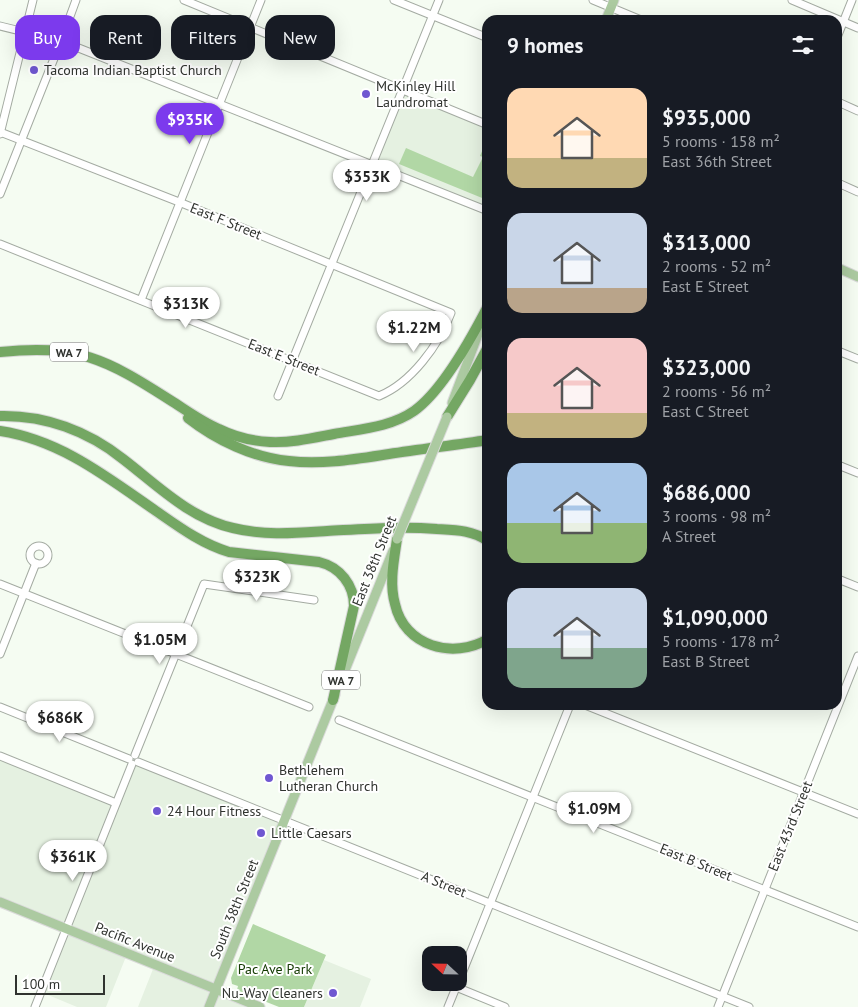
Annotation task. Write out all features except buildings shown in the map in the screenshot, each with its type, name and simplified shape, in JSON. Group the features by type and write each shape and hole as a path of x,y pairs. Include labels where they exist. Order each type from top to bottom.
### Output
{"highway":[{"path":"134,376 216,428 251,440 286,442 373,428 402,418 425,402 448,374 482,316"},
{"name":"WA 7","path":"0,352 38,350 80,354 112,365 134,376 202,428 219,438 269,458 288,461 320,462 352,460 482,441"},
{"path":"447,417 482,358"},
{"path":"0,416 42,420 83,433 121,457 183,506 231,528 266,534 422,528 461,530 474,533 482,538"},
{"name":"WA 7","path":"0,431 25,436 70,454 102,473 186,532 218,549 229,552 319,562 338,571 353,594 354,606 332,700"},
{"path":"397,539 393,565 393,598 396,611 406,627 421,641 446,650 464,649 482,642"}],"main road":[{"path":"842,270 858,277"},
{"name":"East 38th Street","path":"285,821 482,326"},
{"name":"South 38th Street","path":"209,1007 285,821"},
{"name":"Pacific Avenue","path":"0,902 260,1007"}],"street":[{"path":"29,15 33,0"},
{"path":"71,15 76,0"},
{"path":"184,0 221,15"},
{"path":"255,15 261,0"},
{"path":"394,0 482,36"},
{"path":"278,396 439,0"},
{"path":"593,0 612,4 632,15"},
{"path":"792,0 828,15"},
{"path":"852,0 843,21 858,28"},
{"path":"0,26 15,29"},
{"path":"255,29 482,123"},
{"path":"80,49 482,209"},
{"path":"0,133 18,60"},
{"path":"0,194 53,60"},
{"path":"141,300 236,60"},
{"path":"842,104 858,111"},
{"name":"East F Street","path":"0,133 21,139 452,313"},
{"path":"842,185 858,192"},
{"name":"East E Street","path":"0,244 379,396 399,386 414,371 429,353 452,313"},
{"path":"842,353 858,359"},
{"path":"842,467 858,473"},
{"path":"0,654 36,563"},
{"path":"842,581 858,587"},
{"path":"0,584 308,707"},
{"path":"35,1007 204,584 314,600"},
{"name":"East 43rd Street","path":"842,696 858,656"},
{"name":"A Street","path":"0,707 749,1007"},
{"path":"468,959 568,710"},
{"path":"598,710 858,814"},
{"name":"East 43rd Street","path":"718,1007 836,710"},
{"name":"East B Street","path":"339,720 858,928"},
{"path":"0,756 116,803"},
{"path":"468,989 505,1007"},
{"path":"448,1007 455,991"}],"shaded area":[{"path":"402,89 482,123 482,209 371,164"},
{"path":"0,756 116,803 133,760 285,821 216,989 260,1007 138,1007 155,964 127,954 106,1007 77,1007 41,992 66,929 0,902"},
{"path":"324,960 371,979 360,1007 304,1007"}],"green space":[{"path":"406,148 473,177 482,159 482,198 399,164"},
{"name":"Pac Ave Park","path":"253,924 326,955 304,1007 279,1007 237,990 238,986 232,984 231,978"}],"place":[{"name":"Tacoma Indian Baptist Church","path":"34,70"},
{"name":"McKinley Hill Laundromat","path":"366,94"},
{"name":"Bethlehem Lutheran Church","path":"269,778"},
{"name":"24 Hour Fitness","path":"157,811"},
{"name":"Little Caesars","path":"261,833"},
{"name":"Nu-Way Cleaners","path":"333,993"}]}
